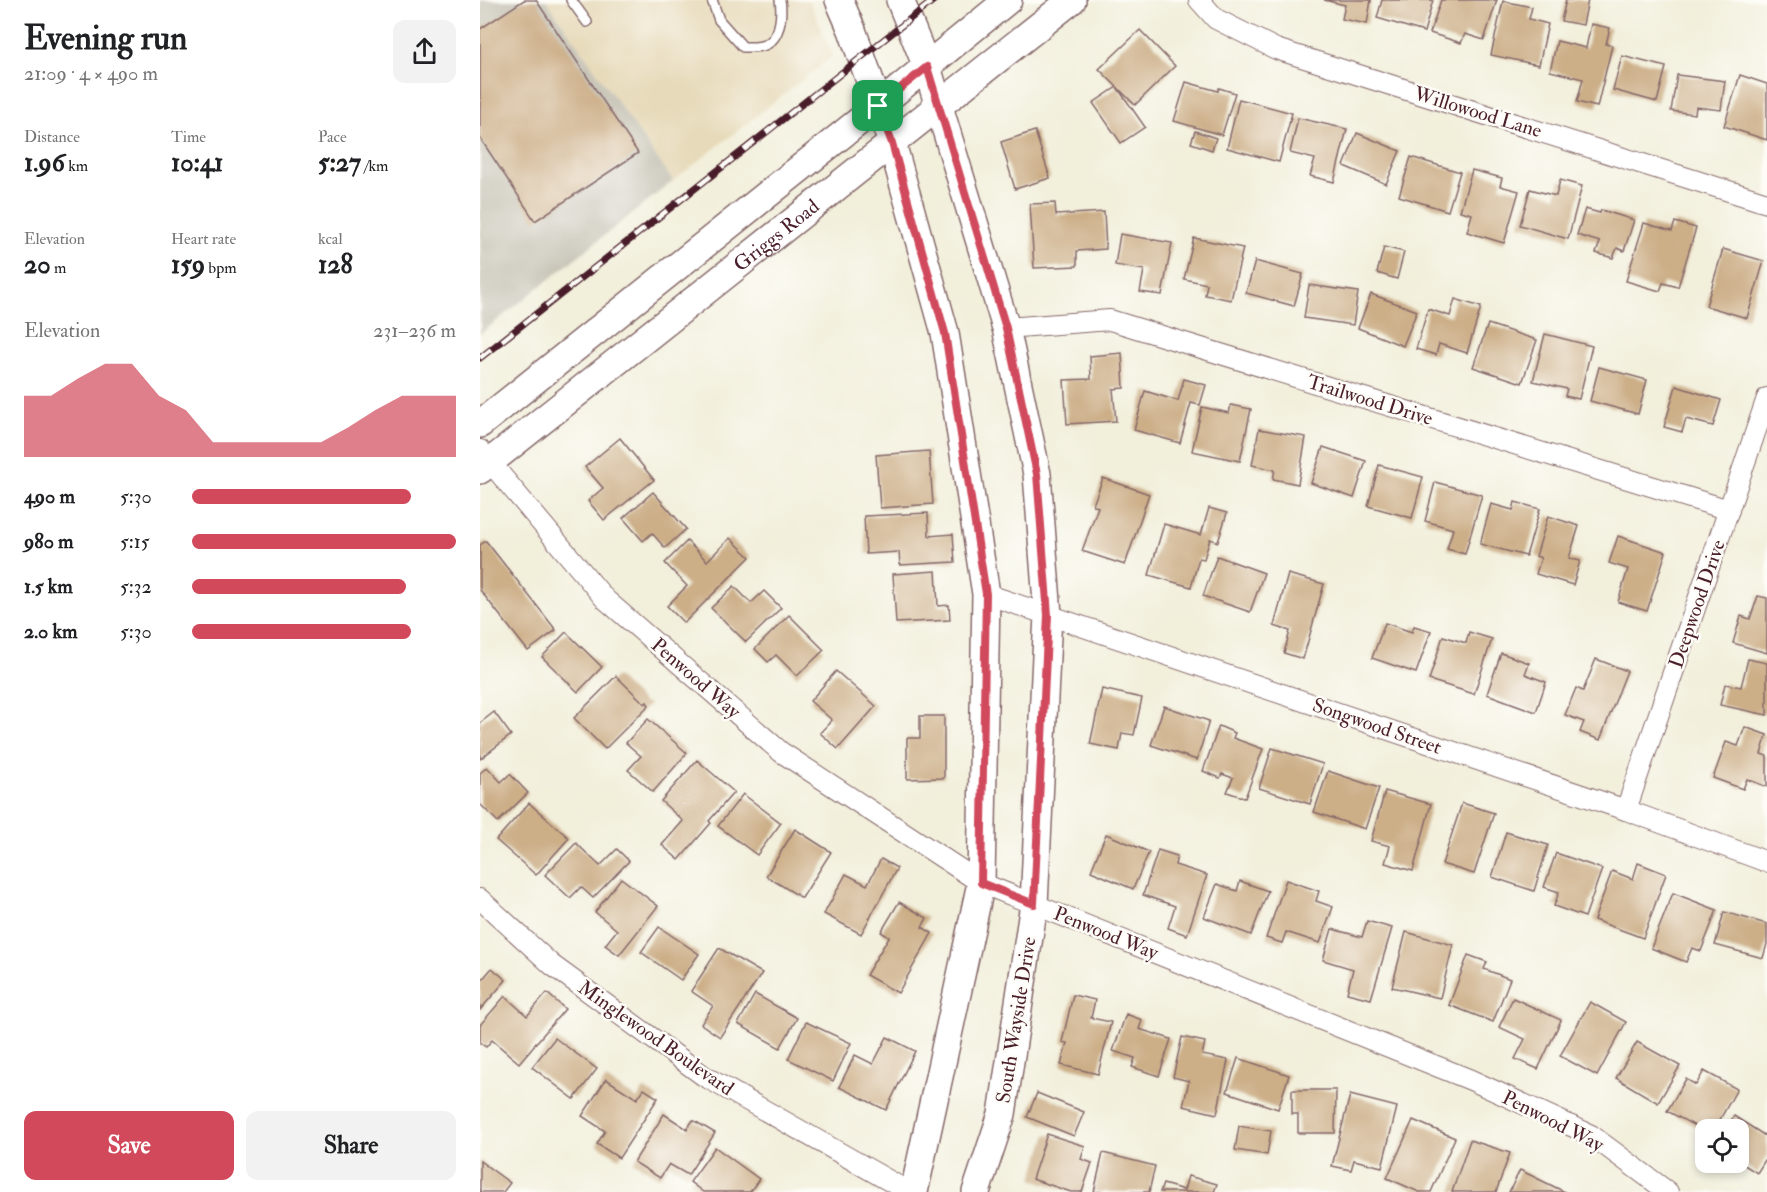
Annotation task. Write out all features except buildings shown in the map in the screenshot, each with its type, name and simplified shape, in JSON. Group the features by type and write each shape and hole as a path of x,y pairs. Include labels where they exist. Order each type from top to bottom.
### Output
{"main road":[{"path":"839,0 892,143 945,333 986,594 981,883 914,1192"},
{"name":"South Wayside Drive","path":"900,0 927,67 1006,328 1037,474 1048,615 1034,904 1002,1114 976,1192"},
{"name":"Griggs Road","path":"480,424 1008,0"},
{"name":"Griggs Road","path":"483,461 939,107 1072,0"}],"street":[{"name":"Willowood Lane","path":"1199,0 1216,19 1276,49 1767,203"},
{"name":"Trailwood Drive","path":"1006,328 1110,320 1729,510"},
{"name":"Deepwood Drive","path":"1626,810 1767,398"},
{"name":"Penwood Way","path":"483,461 605,599 781,752 981,883 1471,1080 1591,1136 1668,1192"},
{"name":"Songwood Street","path":"986,594 1626,810 1767,862"},
{"name":"Minglewood Boulevard","path":"480,899 552,965 704,1076 909,1192"}],"lane":[{"path":"571,0 587,22"},
{"path":"712,0 719,20 743,47 760,47 772,41 780,23 780,0"}],"shaded area":[{"path":"480,0 546,0 673,181 480,334"},
{"path":"546,0 809,0 833,56 673,181"}],"railway":[{"path":"480,358 934,0"}],"route":[{"path":"927,67 1006,328 1037,474 1048,615 1034,904 981,883 986,594 945,333 892,143 878,106 927,67"}]}
